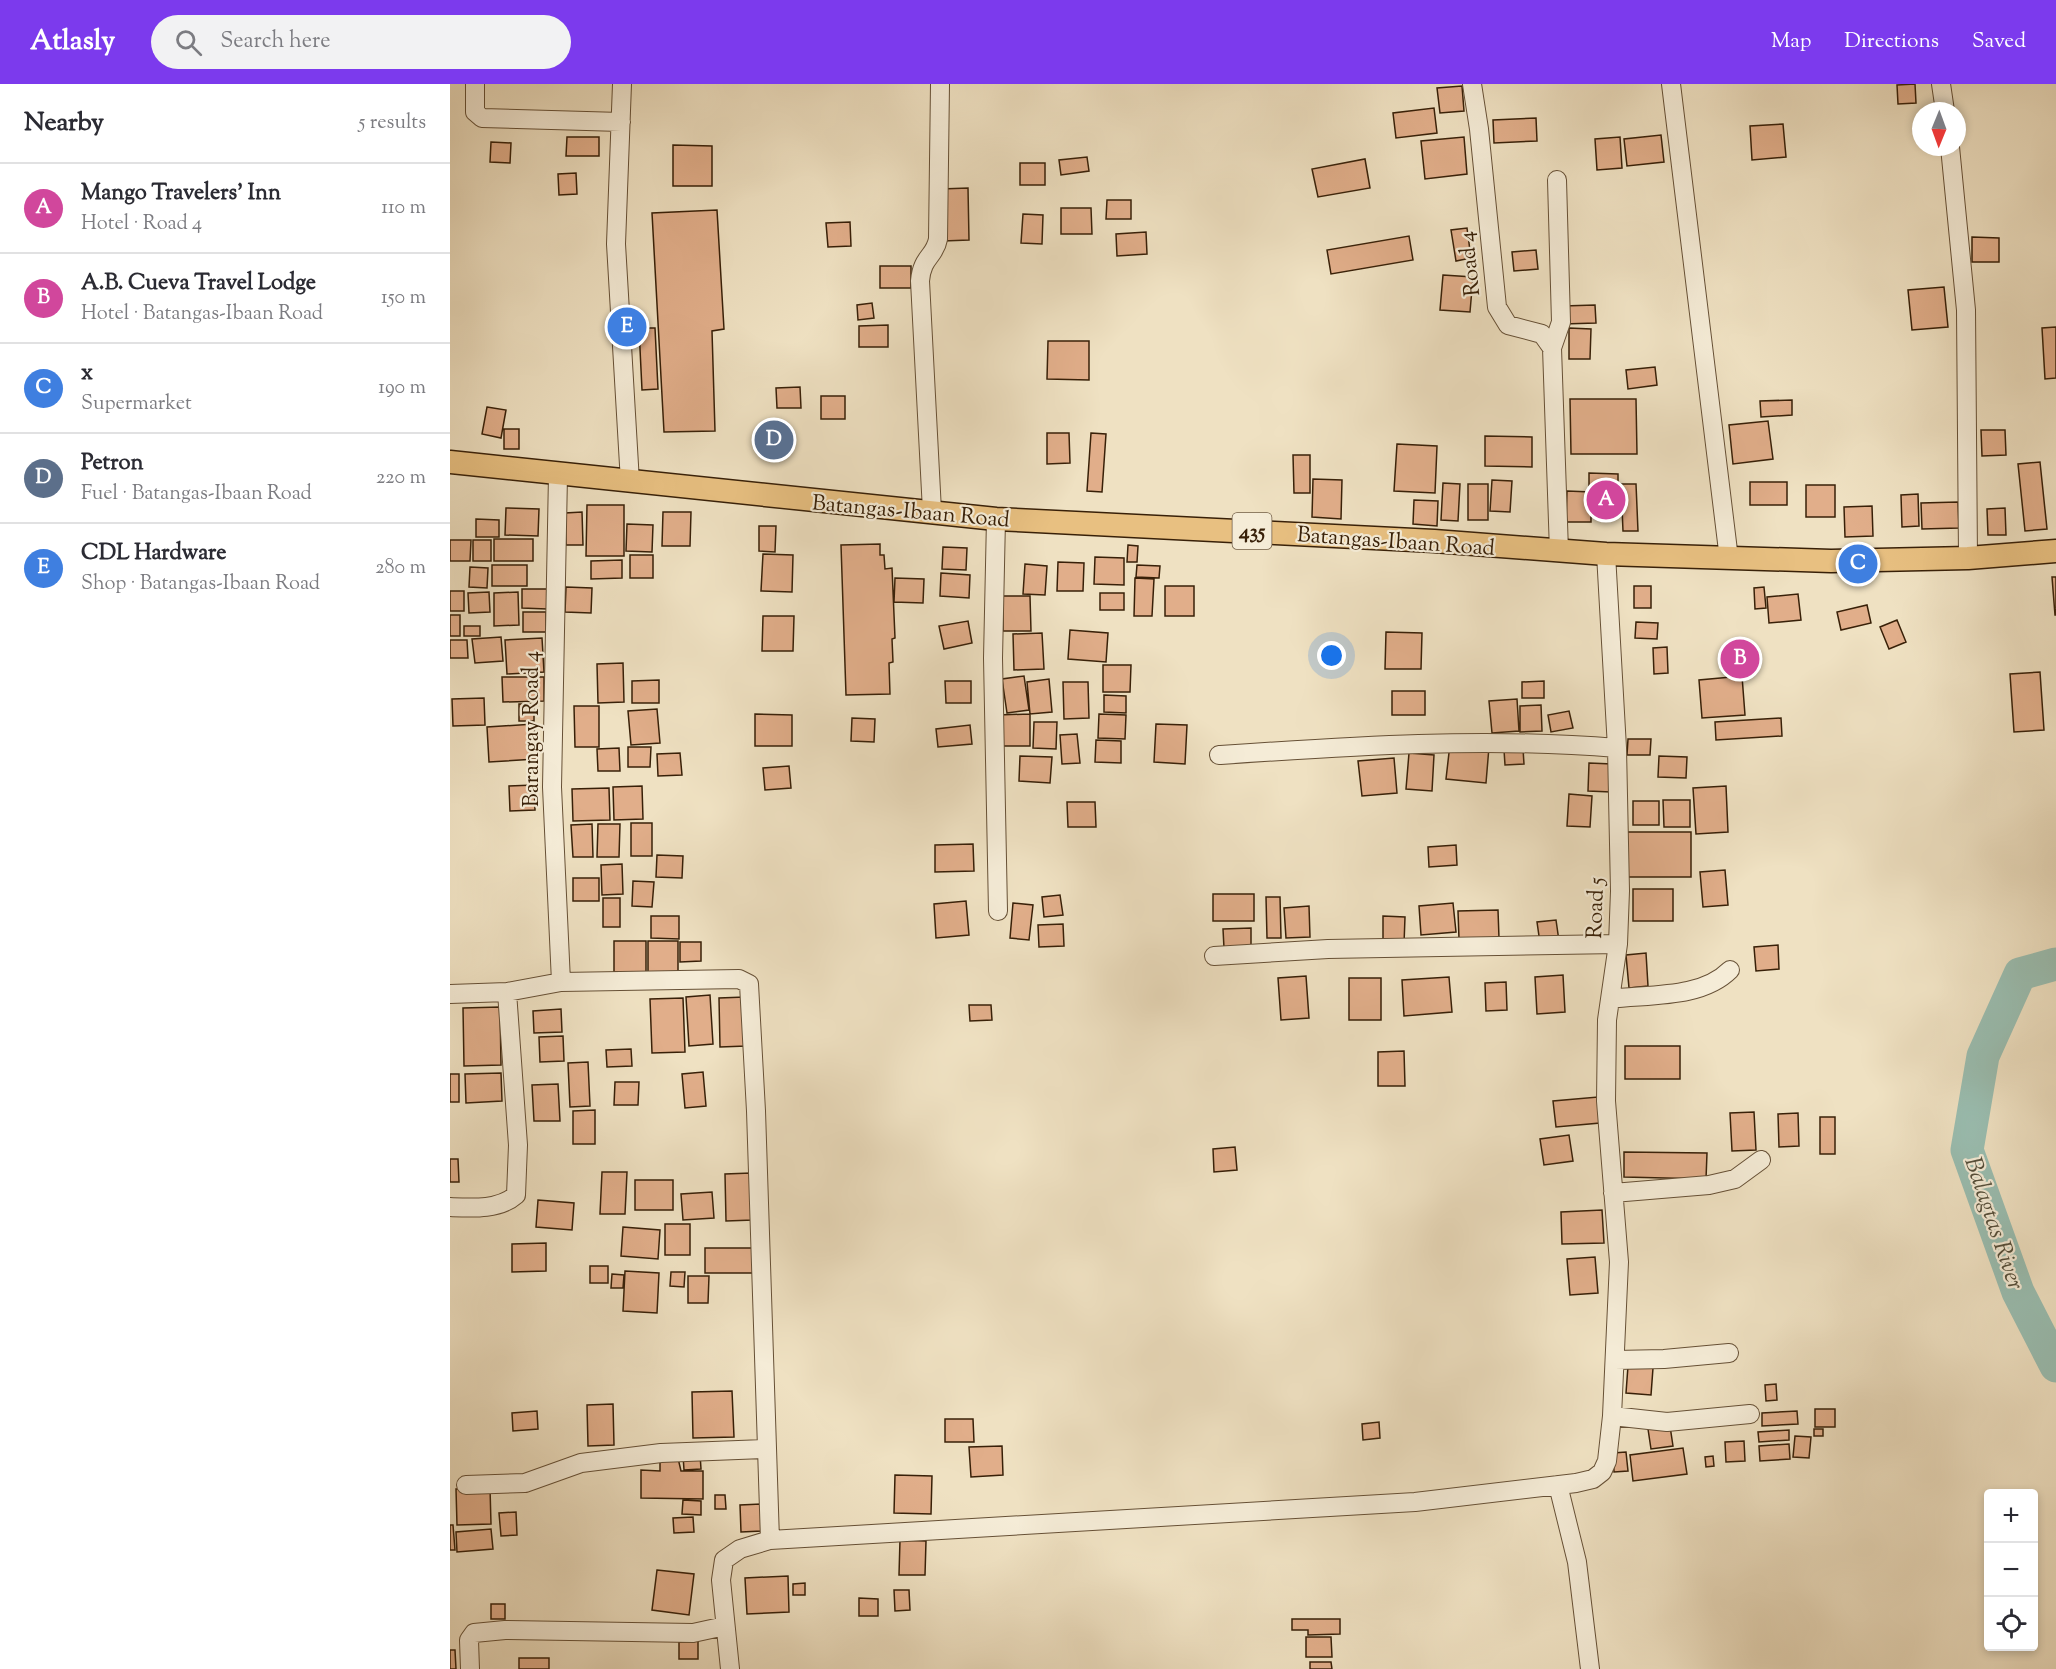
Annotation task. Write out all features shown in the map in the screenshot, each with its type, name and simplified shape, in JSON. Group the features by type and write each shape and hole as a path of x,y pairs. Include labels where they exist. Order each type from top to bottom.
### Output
{"main road":[{"name":"Batangas-Ibaan Road","path":"450,462 558,475 932,510 996,519 1434,541 1606,554 1831,561 1968,558 2056,551"}],"street":[{"path":"475,84 476,112 482,118 621,122"},
{"path":"622,84 616,244 630,482"},
{"path":"932,510 920,281 924,259 937,246 938,239 940,84"},
{"name":"Road 4","path":"1472,84 1479,129 1497,308 1508,325 1542,334 1552,348"},
{"path":"1671,84 1729,559"},
{"path":"1941,84 1944,102"},
{"path":"1951,156 1966,310 1968,558"},
{"path":"1557,180 1561,322 1552,348 1560,551"},
{"name":"Barangay Road 4","path":"558,475 552,787 561,982"},
{"path":"996,519 993,658 998,911"},
{"name":"Road 5","path":"1558,1485 1593,1479 1602,1472 1607,1461 1612,1416 1619,1262 1606,1101 1610,999 1618,944 1620,891 1617,748 1606,554"},
{"path":"1220,756 1482,741 1545,742 1617,748"},
{"path":"1214,956 1328,949 1618,944"},
{"path":"1610,999 1701,989 1720,980 1730,970"},
{"path":"450,994 507,992 561,982 739,979 748,984 756,1099 770,1540"},
{"path":"450,1207 475,1208 507,1203 516,1196 518,1145 507,992"},
{"path":"1613,1193 1709,1185 1735,1179 1761,1160"},
{"path":"1614,1360 1664,1359 1729,1353"},
{"path":"1612,1416 1667,1422 1750,1414"},
{"path":"466,1485 525,1483 570,1465 615,1458 661,1453 767,1449"},
{"path":"730,1669 721,1580 724,1560 740,1549 770,1540 1415,1502 1558,1485 1577,1562 1590,1669"},
{"path":"470,1669 469,1640 474,1633 505,1630 693,1633 725,1626"}],"building":[{"path":"1915,84 1916,102 1898,104 1897,85"},
{"path":"1462,86 1464,111 1440,113 1437,88"},
{"path":"1434,108 1437,133 1396,138 1393,113"},
{"path":"1536,118 1537,141 1494,143 1493,120"},
{"path":"1783,124 1786,157 1752,160 1750,126"},
{"path":"1661,135 1664,162 1627,166 1624,139"},
{"path":"567,137 599,137 599,156 566,156"},
{"path":"1464,137 1467,174 1425,179 1421,141"},
{"path":"1620,137 1622,168 1597,170 1595,139"},
{"path":"491,142 511,143 510,163 490,162"},
{"path":"673,145 712,146 712,186 673,186"},
{"path":"1087,157 1089,171 1061,175 1059,160"},
{"path":"1365,159 1370,188 1318,197 1312,169"},
{"path":"1020,163 1045,163 1045,185 1020,185"},
{"path":"576,173 577,194 559,195 558,174"},
{"path":"968,188 969,240 943,241 941,189"},
{"path":"1107,200 1131,200 1131,219 1106,219"},
{"path":"1061,208 1091,208 1092,234 1061,234"},
{"path":"717,210 724,329 712,331 715,431 664,432 652,213"},
{"path":"1023,214 1043,215 1042,244 1021,243"},
{"path":"850,222 851,246 828,247 826,223"},
{"path":"1467,228 1471,258 1456,261 1451,230"},
{"path":"1146,232 1147,254 1117,256 1116,234"},
{"path":"1409,236 1413,260 1331,274 1327,250"},
{"path":"1972,237 1999,238 1999,262 1972,262"},
{"path":"1536,250 1538,269 1514,271 1512,252"},
{"path":"880,266 911,266 911,288 880,288"},
{"path":"1443,275 1473,277 1470,312 1440,310"},
{"path":"1944,287 1948,327 1912,330 1908,290"},
{"path":"872,303 874,318 858,320 857,305"},
{"path":"1595,305 1596,323 1563,324 1563,306"},
{"path":"888,325 888,347 859,347 859,326"},
{"path":"2056,327 2056,378 2045,379 2042,328"},
{"path":"639,328 655,328 658,389 642,390"},
{"path":"1569,328 1591,329 1590,359 1569,359"},
{"path":"1048,341 1089,341 1089,380 1047,379"},
{"path":"1655,367 1657,385 1628,389 1626,370"},
{"path":"800,387 801,408 777,408 776,388"},
{"path":"821,396 845,396 845,419 821,419"},
{"path":"1570,399 1636,399 1637,454 1571,454"},
{"path":"1792,400 1792,415 1761,417 1760,401"},
{"path":"487,407 506,410 501,438 482,434"},
{"path":"1768,421 1773,459 1733,464 1729,425"},
{"path":"504,429 519,429 519,449 504,449"},
{"path":"1981,430 2005,430 2006,455 1982,456"},
{"path":"1047,433 1069,433 1070,463 1047,464"},
{"path":"1091,433 1106,434 1102,492 1087,491"},
{"path":"1485,436 1532,437 1532,467 1485,466"},
{"path":"1397,444 1437,446 1435,493 1394,491"},
{"path":"1293,455 1310,455 1310,493 1294,493"},
{"path":"2040,462 2047,529 2025,531 2018,464"},
{"path":"1589,473 1618,474 1618,489 1589,489"},
{"path":"1313,479 1342,480 1341,519 1312,517"},
{"path":"1492,480 1512,481 1510,512 1490,511"},
{"path":"1750,482 1787,482 1787,505 1750,505"},
{"path":"1443,483 1460,484 1458,521 1441,520"},
{"path":"1468,484 1488,484 1488,520 1468,520"},
{"path":"1621,484 1636,484 1638,531 1623,531"},
{"path":"1806,485 1835,485 1835,517 1806,517"},
{"path":"1567,491 1591,492 1591,522 1566,522"},
{"path":"1918,494 1919,526 1902,527 1901,495"},
{"path":"1414,500 1438,501 1437,526 1413,524"},
{"path":"1958,502 1959,528 1922,529 1921,503"},
{"path":"587,505 624,505 624,556 586,556"},
{"path":"1872,506 1873,536 1845,537 1844,507"},
{"path":"506,508 539,509 538,536 505,535"},
{"path":"2005,508 2006,535 1988,535 1987,509"},
{"path":"582,512 583,545 566,545 565,513"},
{"path":"663,512 691,512 690,546 662,546"},
{"path":"476,519 499,520 499,537 476,537"},
{"path":"627,524 653,525 652,552 626,551"},
{"path":"759,526 776,526 775,552 759,551"},
{"path":"494,539 533,539 533,561 494,561"},
{"path":"450,540 471,540 470,561 450,561"},
{"path":"473,540 491,540 491,561 473,561"},
{"path":"880,544 880,555 884,555 885,569 892,568 895,638 892,639 893,662 889,663 890,694 846,695 841,545"},
{"path":"1128,545 1138,546 1137,562 1127,562"},
{"path":"943,547 967,548 966,570 942,569"},
{"path":"763,554 793,555 792,592 761,591"},
{"path":"630,555 653,555 653,578 630,578"},
{"path":"1095,557 1124,558 1124,585 1094,584"},
{"path":"622,560 622,578 591,579 591,561"},
{"path":"1058,562 1084,563 1083,591 1057,591"},
{"path":"1025,564 1047,566 1045,595 1023,594"},
{"path":"492,565 527,565 527,586 492,586"},
{"path":"1137,565 1160,566 1159,578 1136,577"},
{"path":"470,567 488,568 487,588 469,587"},
{"path":"941,573 970,575 969,598 940,596"},
{"path":"2052,577 2056,577 2056,615 2055,615"},
{"path":"895,578 924,579 923,603 894,602"},
{"path":"1135,578 1154,579 1152,616 1134,616"},
{"path":"1165,586 1194,586 1194,616 1165,616"},
{"path":"1634,586 1651,586 1651,608 1634,608"},
{"path":"566,587 592,588 591,613 565,612"},
{"path":"1764,587 1766,608 1755,609 1754,588"},
{"path":"522,589 548,589 547,609 522,608"},
{"path":"450,591 464,591 464,611 450,611"},
{"path":"489,592 490,612 469,613 468,593"},
{"path":"518,592 519,625 494,626 494,593"},
{"path":"1100,593 1124,593 1124,610 1100,610"},
{"path":"1798,594 1801,620 1769,623 1767,597"},
{"path":"1003,596 1030,596 1031,631 1003,631"},
{"path":"1867,605 1871,623 1841,630 1837,612"},
{"path":"523,612 546,612 546,632 523,632"},
{"path":"450,615 460,615 460,636 450,636"},
{"path":"763,616 794,616 793,651 762,651"},
{"path":"1897,620 1906,642 1889,649 1880,627"},
{"path":"968,621 972,643 944,649 939,626"},
{"path":"1636,622 1658,623 1657,639 1635,638"},
{"path":"464,626 480,626 480,636 464,636"},
{"path":"1070,630 1108,633 1106,662 1068,659"},
{"path":"1386,632 1422,633 1421,669 1385,669"},
{"path":"1042,633 1044,669 1014,670 1013,634"},
{"path":"501,637 503,661 475,663 472,639"},
{"path":"542,638 544,672 507,674 505,640"},
{"path":"450,640 467,640 468,658 450,658"},
{"path":"1667,647 1668,673 1654,674 1653,648"},
{"path":"623,663 624,702 598,703 597,664"},
{"path":"1103,665 1131,665 1130,692 1103,692"},
{"path":"2040,672 2044,730 2014,732 2010,674"},
{"path":"1024,676 1029,710 1007,713 1002,679"},
{"path":"1742,676 1745,715 1702,718 1699,680"},
{"path":"502,677 544,677 544,701 503,702"},
{"path":"1049,679 1052,712 1030,714 1027,682"},
{"path":"659,680 659,703 632,703 632,681"},
{"path":"945,681 971,681 971,703 946,703"},
{"path":"1544,681 1544,698 1522,698 1522,682"},
{"path":"1063,682 1088,682 1089,718 1064,719"},
{"path":"1392,691 1425,691 1425,715 1392,715"},
{"path":"1104,695 1126,696 1126,713 1104,712"},
{"path":"484,698 485,725 453,726 452,699"},
{"path":"1517,699 1519,731 1492,733 1489,701"},
{"path":"519,704 534,704 534,721 519,721"},
{"path":"1541,705 1542,731 1520,732 1520,706"},
{"path":"574,706 599,706 599,747 575,747"},
{"path":"657,709 660,743 631,745 628,711"},
{"path":"1569,711 1573,728 1551,732 1548,715"},
{"path":"755,714 792,715 792,746 755,746"},
{"path":"1030,714 1030,746 997,746 997,715"},
{"path":"1099,714 1126,715 1125,739 1098,738"},
{"path":"852,718 875,719 874,742 851,741"},
{"path":"1781,718 1782,736 1716,740 1715,722"},
{"path":"1034,722 1057,722 1056,749 1033,748"},
{"path":"534,724 536,759 489,762 487,727"},
{"path":"1156,724 1187,725 1185,764 1154,762"},
{"path":"970,725 972,744 938,747 936,729"},
{"path":"1077,734 1080,763 1062,764 1060,735"},
{"path":"1628,739 1651,739 1650,755 1627,755"},
{"path":"1096,740 1121,741 1121,763 1095,762"},
{"path":"1450,744 1489,747 1486,783 1446,779"},
{"path":"628,747 651,747 650,767 628,767"},
{"path":"619,748 620,771 598,771 597,749"},
{"path":"1523,749 1524,764 1505,765 1504,750"},
{"path":"680,753 682,775 658,776 657,754"},
{"path":"1409,753 1434,755 1432,791 1406,789"},
{"path":"1020,756 1052,757 1050,783 1019,781"},
{"path":"1659,756 1687,757 1686,778 1658,777"},
{"path":"1394,758 1397,793 1362,796 1358,761"},
{"path":"1589,763 1612,764 1611,792 1588,791"},
{"path":"789,766 791,788 765,790 763,768"},
{"path":"534,785 535,810 510,811 509,786"},
{"path":"642,786 643,819 614,820 613,787"},
{"path":"1726,786 1728,832 1696,834 1693,788"},
{"path":"609,788 610,820 573,821 572,789"},
{"path":"1569,794 1592,796 1590,827 1567,826"},
{"path":"1663,800 1690,800 1690,827 1664,827"},
{"path":"1633,801 1659,801 1659,825 1633,825"},
{"path":"1067,802 1095,802 1096,827 1068,827"},
{"path":"631,823 652,823 652,856 631,856"},
{"path":"592,824 593,857 573,857 571,825"},
{"path":"598,824 620,824 619,857 597,857"},
{"path":"1620,832 1691,832 1691,877 1621,877"},
{"path":"973,844 974,871 935,872 935,845"},
{"path":"1456,845 1457,865 1429,867 1428,847"},
{"path":"657,855 683,856 682,878 656,877"},
{"path":"622,864 623,894 602,895 601,865"},
{"path":"1725,870 1728,905 1703,907 1700,872"},
{"path":"573,878 599,878 599,901 573,901"},
{"path":"633,881 654,882 652,907 632,906"},
{"path":"1633,889 1673,889 1673,921 1633,921"},
{"path":"1213,894 1254,894 1254,921 1213,921"},
{"path":"1060,895 1063,915 1044,917 1042,897"},
{"path":"1266,897 1280,897 1281,938 1267,938"},
{"path":"603,898 620,898 620,927 603,927"},
{"path":"966,901 969,935 936,938 934,904"},
{"path":"1013,903 1033,905 1029,940 1010,938"},
{"path":"1453,903 1456,932 1421,935 1419,906"},
{"path":"1309,906 1310,937 1286,938 1284,908"},
{"path":"1498,910 1499,938 1459,939 1458,911"},
{"path":"651,916 679,916 679,939 651,938"},
{"path":"1383,916 1405,917 1404,944 1383,944"},
{"path":"1556,920 1559,941 1540,943 1537,922"},
{"path":"1063,924 1064,946 1039,947 1038,925"},
{"path":"1251,928 1251,948 1224,948 1223,929"},
{"path":"614,941 646,941 646,972 614,972"},
{"path":"648,941 678,941 678,977 648,977"},
{"path":"680,942 701,942 701,961 680,962"},
{"path":"1778,945 1779,969 1756,971 1754,947"},
{"path":"1646,953 1648,986 1629,988 1626,955"},
{"path":"1563,975 1565,1012 1537,1014 1535,977"},
{"path":"1306,976 1309,1018 1281,1020 1278,978"},
{"path":"1449,977 1452,1012 1404,1016 1402,980"},
{"path":"1349,978 1381,978 1381,1020 1349,1020"},
{"path":"1506,982 1507,1010 1486,1011 1485,983"},
{"path":"710,995 713,1044 689,1046 686,997"},
{"path":"745,997 746,1046 720,1047 719,998"},
{"path":"683,998 685,1052 652,1053 650,999"},
{"path":"969,1005 991,1005 992,1020 970,1021"},
{"path":"500,1007 501,1065 464,1066 463,1008"},
{"path":"561,1009 562,1032 534,1033 533,1011"},
{"path":"563,1036 564,1061 540,1062 539,1037"},
{"path":"1625,1046 1680,1046 1680,1079 1625,1079"},
{"path":"631,1049 632,1066 607,1067 606,1050"},
{"path":"1404,1051 1405,1086 1378,1086 1378,1052"},
{"path":"588,1062 590,1106 570,1107 568,1063"},
{"path":"703,1072 706,1106 685,1108 682,1074"},
{"path":"501,1073 502,1101 466,1103 465,1074"},
{"path":"450,1074 459,1074 459,1102 450,1102"},
{"path":"615,1082 639,1082 638,1105 614,1105"},
{"path":"558,1084 560,1121 534,1121 532,1085"},
{"path":"1598,1097 1600,1123 1556,1127 1553,1101"},
{"path":"595,1110 595,1144 573,1144 573,1111"},
{"path":"1754,1112 1756,1150 1732,1151 1730,1113"},
{"path":"1798,1113 1799,1146 1779,1147 1778,1114"},
{"path":"1820,1117 1835,1117 1835,1154 1820,1154"},
{"path":"1569,1135 1573,1161 1544,1165 1540,1139"},
{"path":"1235,1147 1237,1170 1214,1172 1213,1149"},
{"path":"1624,1152 1707,1153 1706,1179 1624,1177"},
{"path":"450,1159 458,1159 459,1182 450,1182"},
{"path":"602,1172 627,1172 625,1214 600,1214"},
{"path":"751,1173 753,1220 726,1221 725,1174"},
{"path":"635,1180 673,1180 673,1210 635,1210"},
{"path":"712,1192 714,1218 683,1220 681,1194"},
{"path":"538,1200 574,1203 572,1230 536,1227"},
{"path":"1602,1210 1604,1243 1562,1244 1561,1212"},
{"path":"665,1224 690,1224 690,1255 665,1255"},
{"path":"623,1227 660,1230 658,1259 621,1256"},
{"path":"546,1243 546,1271 512,1272 512,1244"},
{"path":"705,1248 753,1248 753,1273 705,1273"},
{"path":"1595,1257 1598,1293 1570,1295 1567,1259"},
{"path":"590,1266 608,1266 608,1283 590,1283"},
{"path":"625,1271 659,1273 657,1313 623,1311"},
{"path":"671,1272 685,1272 684,1287 670,1286"},
{"path":"612,1274 624,1275 623,1288 611,1288"},
{"path":"688,1276 709,1276 708,1303 688,1303"},
{"path":"1628,1366 1653,1368 1651,1395 1626,1393"},
{"path":"1776,1384 1777,1400 1766,1401 1765,1385"},
{"path":"732,1391 734,1437 693,1438 692,1392"},
{"path":"613,1404 614,1445 588,1446 587,1405"},
{"path":"1815,1409 1835,1409 1835,1427 1815,1427"},
{"path":"537,1411 538,1429 513,1431 512,1413"},
{"path":"1797,1411 1798,1424 1762,1426 1762,1413"},
{"path":"945,1419 973,1419 974,1442 945,1442"},
{"path":"1379,1422 1380,1438 1363,1440 1362,1424"},
{"path":"1670,1426 1673,1446 1651,1449 1648,1429"},
{"path":"1814,1429 1823,1429 1823,1436 1814,1436"},
{"path":"1789,1430 1789,1440 1759,1442 1758,1432"},
{"path":"1795,1436 1811,1437 1809,1458 1793,1457"},
{"path":"1744,1441 1745,1461 1726,1462 1725,1442"},
{"path":"1789,1444 1790,1459 1760,1461 1759,1446"},
{"path":"1002,1446 1003,1475 971,1477 969,1447"},
{"path":"1683,1448 1687,1474 1633,1481 1630,1455"},
{"path":"1626,1452 1628,1471 1614,1472 1613,1453"},
{"path":"700,1454 701,1469 684,1470 683,1455"},
{"path":"1713,1456 1714,1466 1706,1467 1705,1457"},
{"path":"660,1458 678,1458 681,1471 703,1471 703,1499 641,1498 641,1470 660,1471"},
{"path":"895,1475 932,1476 931,1514 894,1513"},
{"path":"490,1488 491,1524 457,1525 456,1489"},
{"path":"715,1495 725,1495 726,1509 715,1509"},
{"path":"683,1500 701,1501 701,1515 682,1514"},
{"path":"761,1504 762,1531 741,1532 740,1505"},
{"path":"516,1512 517,1535 501,1536 499,1513"},
{"path":"693,1517 694,1532 674,1533 673,1518"},
{"path":"450,1525 453,1525 455,1550 450,1550"},
{"path":"491,1529 493,1549 457,1552 456,1532"},
{"path":"900,1540 926,1541 925,1575 899,1575"},
{"path":"657,1570 694,1574 689,1615 652,1610"},
{"path":"788,1576 789,1612 747,1614 745,1578"},
{"path":"805,1583 805,1595 793,1595 793,1584"},
{"path":"894,1590 909,1590 910,1610 895,1611"},
{"path":"859,1598 878,1599 878,1616 859,1616"},
{"path":"491,1604 505,1604 505,1619 491,1619"},
{"path":"1292,1619 1340,1619 1340,1634 1308,1635 1308,1630 1292,1630"},
{"path":"1306,1637 1331,1637 1332,1657 1306,1657"},
{"path":"698,1641 698,1659 679,1659 679,1642"},
{"path":"450,1650 455,1650 456,1669 450,1669"},
{"path":"519,1658 549,1658 549,1669 519,1669"},
{"path":"1310,1662 1331,1662 1332,1669 1310,1669"}],"waterway":[{"name":"Balagtas River","path":"2056,964 2020,974 1983,1056 1967,1150 2018,1292 2056,1366"}],"place":[{"name":"CDL Hardware","path":"627,327"},
{"name":"Petron","path":"774,440"},
{"name":"Mango Travelers' Inn","path":"1606,500"},
{"name":"x","path":"1858,564"},
{"name":"A.B. Cueva Travel Lodge","path":"1740,659"}]}
